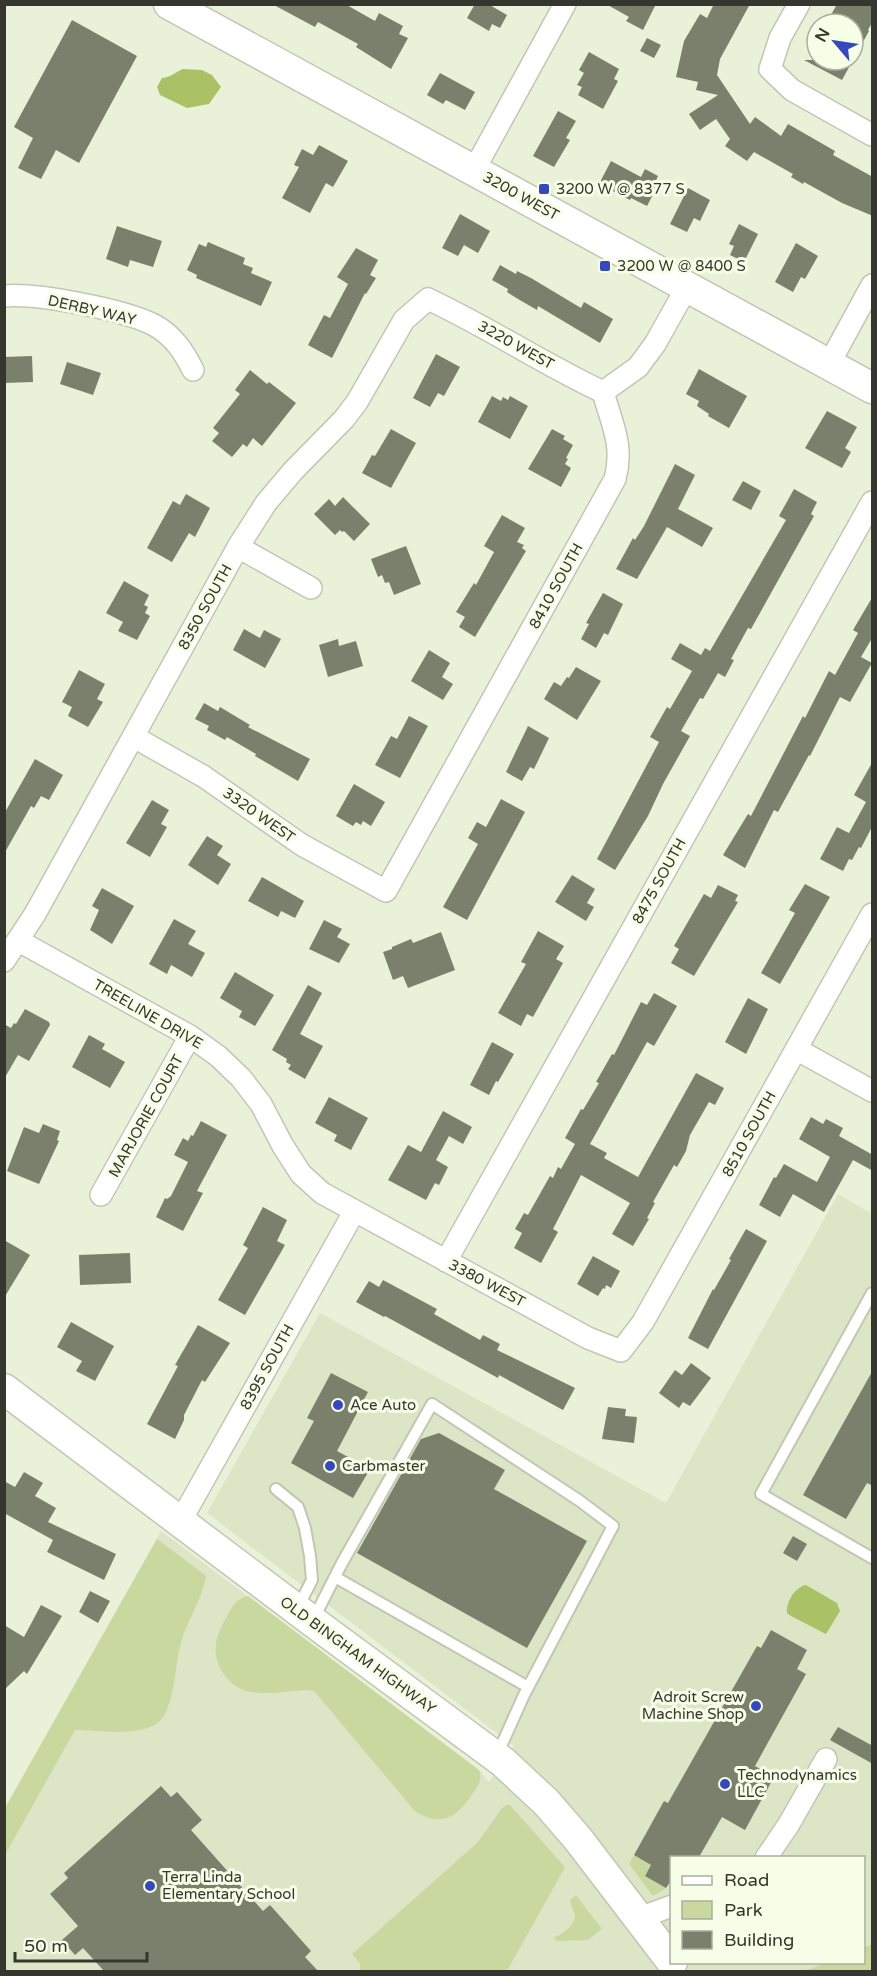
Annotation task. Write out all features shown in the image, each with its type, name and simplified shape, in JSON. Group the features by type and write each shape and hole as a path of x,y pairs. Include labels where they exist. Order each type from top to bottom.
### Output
{"street":[{"name":"3200 WEST","path":"169,4 873,388"},
{"path":"474,170 565,4"},
{"path":"799,4 780,38 770,69 792,90 873,135"},
{"path":"829,364 873,285"},
{"path":"603,392 638,367 655,344 687,287"},
{"name":"DERBY WAY","path":"4,296 64,301 154,325 170,336 183,351 193,370"},
{"name":"3220 WEST","path":"428,299 456,312 580,382 603,392"},
{"name":"8350 SOUTH","path":"4,960 19,941 238,547 266,503 293,471 344,419 369,382 404,320 428,299"},
{"name":"8410 SOUTH","path":"386,891 615,479 620,462 619,449 603,392"},
{"name":"8475 SOUTH","path":"446,1261 873,502"},
{"path":"238,547 311,588"},
{"name":"3320 WEST","path":"134,737 203,776 302,845 386,891"},
{"name":"8510 SOUTH","path":"621,1351 643,1322 873,914"},
{"name":"TREELINE DRIVE","path":"19,941 190,1036 218,1056 241,1078 261,1104 301,1174 322,1193 354,1212"},
{"name":"MARJORIE COURT","path":"101,1195 190,1036"},
{"path":"796,1049 873,1091"},
{"name":"3380 WEST","path":"354,1212 588,1338 621,1351"},
{"name":"8395 SOUTH","path":"180,1522 354,1212"},
{"name":"OLD BINGHAM HIGHWAY","path":"4,1389 496,1756 554,1811 578,1839 670,1959"},
{"path":"767,1856 789,1824 826,1759"},
{"path":"639,1918 670,1907"}],"lane":[{"path":"873,1293 761,1494 873,1558"},
{"path":"304,1615 335,1577 432,1404 580,1501 613,1526 528,1687 496,1756"},
{"path":"276,1489 298,1507 305,1528 312,1581 304,1615"},
{"path":"335,1577 528,1687"}],"shaded area":[{"path":"183,69 202,70 212,75 221,87 209,104 187,108 160,95 157,87 162,78"},
{"path":"838,1194 872,1214 872,1971 5,1972 5,1808 161,1531 479,1770 489,1782 514,1746 207,1513 320,1313 666,1503"},
{"path":"806,1585 837,1603 840,1611 826,1634 787,1613 792,1596"}],"green space":[{"path":"157,1539 206,1577 183,1637 171,1698 165,1714 158,1722 137,1730 111,1732 75,1730 5,1855 5,1808"},
{"path":"248,1596 479,1770 479,1784 466,1804 453,1815 439,1819 431,1819 414,1810 314,1691 253,1692 239,1688 227,1679 217,1659 217,1641 221,1627 232,1607 237,1601"},
{"path":"510,1805 565,1867 507,1971 360,1971 360,1963 352,1954 478,1842 502,1808"},
{"path":"634,1855 651,1865 645,1876 666,1888 653,1896 629,1864"},
{"path":"576,1895 602,1929 588,1940 557,1941 554,1938 573,1923 575,1915 570,1900"},
{"path":"872,1944 872,1971 804,1971 824,1964 865,1964 865,1948"}],"building":[{"path":"272,4 345,4 375,21 379,13 403,26 399,34 408,38 391,69 356,47 358,44 318,22 315,27"},
{"path":"475,4 488,4 507,15 500,28 492,24 489,31 467,18"},
{"path":"606,4 656,4 643,30 626,21 629,17"},
{"path":"714,4 750,4 720,59 717,75 750,124 755,117 781,136 788,124 835,151 833,155 873,177 873,216 842,203 804,182 803,184 791,177 793,174 754,152 747,161 725,146 730,139 716,119 700,130 689,114 718,95 696,90 698,82 676,77 684,41 700,14 707,18"},
{"path":"837,4 873,4 873,21 865,38 865,12 833,12"},
{"path":"72,20 137,56 79,163 56,150 41,179 18,168 33,138 14,127"},
{"path":"647,38 661,45 654,58 640,51"},
{"path":"589,52 619,69 614,79 618,81 603,109 578,95 582,87 577,85 584,73 579,70"},
{"path":"827,72 846,72 842,80"},
{"path":"440,73 475,92 465,110 446,100 443,104 427,95"},
{"path":"558,111 576,121 566,138 570,140 554,167 533,156"},
{"path":"319,145 348,161 333,187 326,183 310,213 282,198 299,167 294,165 302,149 313,155"},
{"path":"611,161 641,177 645,169 658,176 654,185 657,187 647,206 599,184"},
{"path":"688,188 710,200 700,221 694,218 687,232 670,224"},
{"path":"460,214 490,231 478,253 464,245 458,256 442,248"},
{"path":"739,224 758,234 744,262 730,255 734,246 729,244"},
{"path":"117,226 162,241 153,267 130,260 128,267 106,259"},
{"path":"208,242 245,258 243,264 253,268 251,273 272,282 261,306 196,278 197,275 187,270 199,244 206,247"},
{"path":"796,243 818,256 805,279 801,277 793,292 775,282"},
{"path":"356,248 378,260 370,275 376,278 365,293 332,358 308,345 324,315 330,318 348,284 337,277"},
{"path":"500,265 516,274 517,271 531,278 581,308 584,302 613,319 600,343 538,306 537,310 507,292 508,289 492,280"},
{"path":"436,354 460,367 444,396 438,393 430,407 413,398"},
{"path":"32,356 33,382 4,383 4,357"},
{"path":"67,362 101,373 93,395 60,384"},
{"path":"699,369 747,396 729,428 708,416 709,414 697,406 699,401 686,394"},
{"path":"250,370 296,403 262,446 253,438 247,447 243,444 232,457 212,441 219,433 213,428 240,394 235,390"},
{"path":"492,396 501,401 503,397 508,400 510,396 528,406 510,439 478,422"},
{"path":"827,411 857,427 845,448 851,452 842,468 805,448"},
{"path":"391,429 416,443 391,488 362,473"},
{"path":"552,429 565,436 563,439 573,445 565,464 571,468 561,487 528,469"},
{"path":"675,464 695,475 678,509 713,528 702,547 667,527 637,579 616,569 633,538 635,540 644,526"},
{"path":"743,481 761,491 751,510 732,500"},
{"path":"794,489 817,502 811,514 814,516 751,629 748,628 731,659 734,660 725,677 718,673 681,731 690,736 648,816 615,870 597,859 659,742 650,737 667,707 670,709 692,671 671,659 680,643 701,655 705,648 710,651 786,520 779,516"},
{"path":"186,494 210,508 195,537 189,533 172,562 147,548 173,501 180,505"},
{"path":"343,497 370,524 354,541 344,531 340,530 335,535 314,514 329,499 335,506"},
{"path":"502,515 525,528 517,542 524,545 522,548 526,551 475,637 459,627 465,617 456,612 474,583 476,585 494,552 484,546"},
{"path":"406,546 421,584 394,595 389,582 385,583 382,575 378,577 371,559"},
{"path":"124,581 149,595 144,605 148,607 145,613 150,616 137,640 118,631 123,622 106,613"},
{"path":"603,593 623,604 608,635 604,633 596,648 581,639 589,624 586,623"},
{"path":"873,596 873,641 871,640 861,657 872,663 850,702 840,697 778,812 774,810 745,868 723,855 748,814 751,816 829,671 835,675 858,633 853,630"},
{"path":"244,629 260,638 264,630 281,639 265,668 233,650"},
{"path":"338,639 339,646 356,641 363,666 328,677 319,645"},
{"path":"429,650 450,663 442,677 453,684 443,700 411,681"},
{"path":"576,667 601,681 577,720 544,699 554,682 561,686"},
{"path":"79,670 105,684 97,699 103,702 88,727 68,716 72,707 62,702"},
{"path":"204,703 218,711 220,707 250,725 248,727 310,759 298,781 227,737 225,740 207,730 209,726 195,719"},
{"path":"409,716 428,726 400,778 375,765 391,736 397,739"},
{"path":"528,726 549,738 534,769 530,767 522,781 506,772"},
{"path":"35,759 63,775 49,800 41,796 34,808 31,806 4,854 4,814"},
{"path":"873,761 873,825 861,848 859,847 852,860 849,859 843,871 820,859 837,827 849,833 866,802 854,795"},
{"path":"354,784 385,802 371,826 363,821 361,825 356,822 353,826 336,816"},
{"path":"501,799 525,812 467,920 443,907 478,844 468,838 477,822 486,827"},
{"path":"152,800 169,810 161,824 167,827 150,857 126,843"},
{"path":"207,836 223,846 217,855 231,864 218,885 188,865"},
{"path":"572,875 595,889 587,903 594,907 586,921 555,902"},
{"path":"262,877 304,901 295,918 281,911 278,917 248,901"},
{"path":"805,884 830,897 780,984 761,973 795,913 789,910"},
{"path":"718,885 738,895 735,901 738,902 694,976 671,963 679,949 674,946 704,894 711,898"},
{"path":"102,888 134,906 112,944 90,930 99,910 92,906"},
{"path":"174,919 196,931 188,944 205,953 192,977 171,965 167,974 149,964"},
{"path":"324,920 342,929 337,937 350,944 339,963 309,949"},
{"path":"538,931 564,946 556,959 563,963 533,1017 527,1014 521,1026 498,1013 526,964 521,962"},
{"path":"441,932 455,970 408,988 403,976 393,980 383,952 411,939 413,943"},
{"path":"235,972 274,995 255,1026 239,1017 242,1011 220,998"},
{"path":"308,985 322,993 300,1034 323,1046 305,1079 288,1069 291,1065 286,1062 287,1059 272,1050"},
{"path":"654,993 677,1006 654,1046 647,1042 590,1144 607,1153 604,1158 638,1177 696,1073 724,1088 715,1105 709,1102 690,1135 686,1151 677,1167 674,1165 653,1202 655,1203 647,1218 649,1219 633,1246 612,1234 630,1203 581,1175 553,1229 558,1232 541,1263 514,1248 522,1233 515,1229 524,1213 528,1215 550,1176 553,1178 558,1167 561,1169 575,1144 565,1138 599,1083 596,1082 612,1054 614,1055 641,1002 647,1005"},
{"path":"748,998 768,1009 746,1054 725,1042"},
{"path":"25,1009 49,1022 50,1025 29,1061 18,1055 4,1079 4,1024 11,1028"},
{"path":"89,1035 105,1044 102,1049 125,1062 110,1088 72,1067"},
{"path":"492,1042 514,1054 489,1095 470,1085"},
{"path":"329,1097 368,1118 351,1150 334,1141 337,1135 315,1123"},
{"path":"443,1111 472,1127 463,1144 449,1136 436,1160 448,1167 439,1185 435,1183 426,1200 388,1180 408,1145 421,1152"},
{"path":"811,1117 823,1124 826,1119 843,1128 839,1136 873,1155 873,1171 853,1160 824,1212 793,1194 780,1217 759,1205 784,1164 817,1182 830,1157 799,1139"},
{"path":"201,1121 227,1135 197,1191 203,1193 183,1231 156,1217 165,1198 171,1196 188,1162 174,1155 183,1138 188,1141"},
{"path":"43,1124 60,1131 57,1140 59,1141 39,1184 7,1171 24,1127 39,1133"},
{"path":"263,1207 287,1220 277,1241 285,1245 245,1315 218,1300 248,1248 243,1245"},
{"path":"746,1229 767,1241 708,1349 688,1338"},
{"path":"4,1240 30,1255 4,1298"},
{"path":"130,1253 131,1283 80,1285 79,1255"},
{"path":"593,1256 620,1271 611,1288 606,1285 598,1296 577,1284"},
{"path":"383,1280 437,1309 434,1314 480,1340 483,1335 500,1344 497,1350 575,1388 563,1410 356,1302 369,1281 379,1287"},
{"path":"71,1322 114,1346 95,1381 76,1371 82,1361 57,1347"},
{"path":"198,1325 230,1343 205,1382 202,1380 184,1415 175,1439 147,1424 178,1366 175,1365"},
{"path":"691,1363 711,1378 690,1406 683,1402 679,1408 659,1393 675,1370 682,1375"},
{"path":"873,1370 873,1486 867,1483 846,1519 803,1495"},
{"path":"331,1373 368,1392 337,1451 370,1469 353,1498 291,1463 314,1421 307,1418"},
{"path":"608,1407 626,1409 625,1416 637,1417 634,1443 602,1439"},
{"path":"439,1433 505,1470 494,1489 587,1541 527,1648 357,1553 421,1439"},
{"path":"24,1472 43,1483 35,1496 56,1508 48,1522 116,1554 104,1580 47,1552 53,1540 4,1513 4,1481 15,1487"},
{"path":"793,1536 807,1544 797,1561 783,1553"},
{"path":"90,1591 110,1601 98,1623 79,1612"},
{"path":"41,1605 62,1616 27,1674 24,1671 4,1690 4,1625 24,1637"},
{"path":"771,1630 807,1650 797,1669 806,1674 755,1766 774,1777 745,1830 722,1817 700,1856 670,1856 670,1882 666,1888 645,1876 651,1865 634,1855 664,1801 668,1803 757,1646 761,1648"},
{"path":"838,1727 873,1746 873,1764 830,1740"},
{"name":"Terra Linda Elementary School","path":"161,1786 171,1797 177,1792 202,1820 191,1830 263,1911 270,1905 311,1951 305,1957 318,1971 104,1971 83,1948 75,1955 62,1940 78,1926 50,1894 68,1878 64,1873"}],"place":[{"name":"3200 W @ 8377 S","path":"544,189"},
{"name":"3200 W @ 8400 S","path":"605,266"},
{"name":"Ace Auto","path":"338,1405"},
{"name":"Carbmaster","path":"330,1466"},
{"name":"Adroit Screw Machine Shop","path":"756,1706"},
{"name":"Technodynamics LLC","path":"725,1784"},
{"name":"Terra Linda Elementary School","path":"150,1886"}]}
